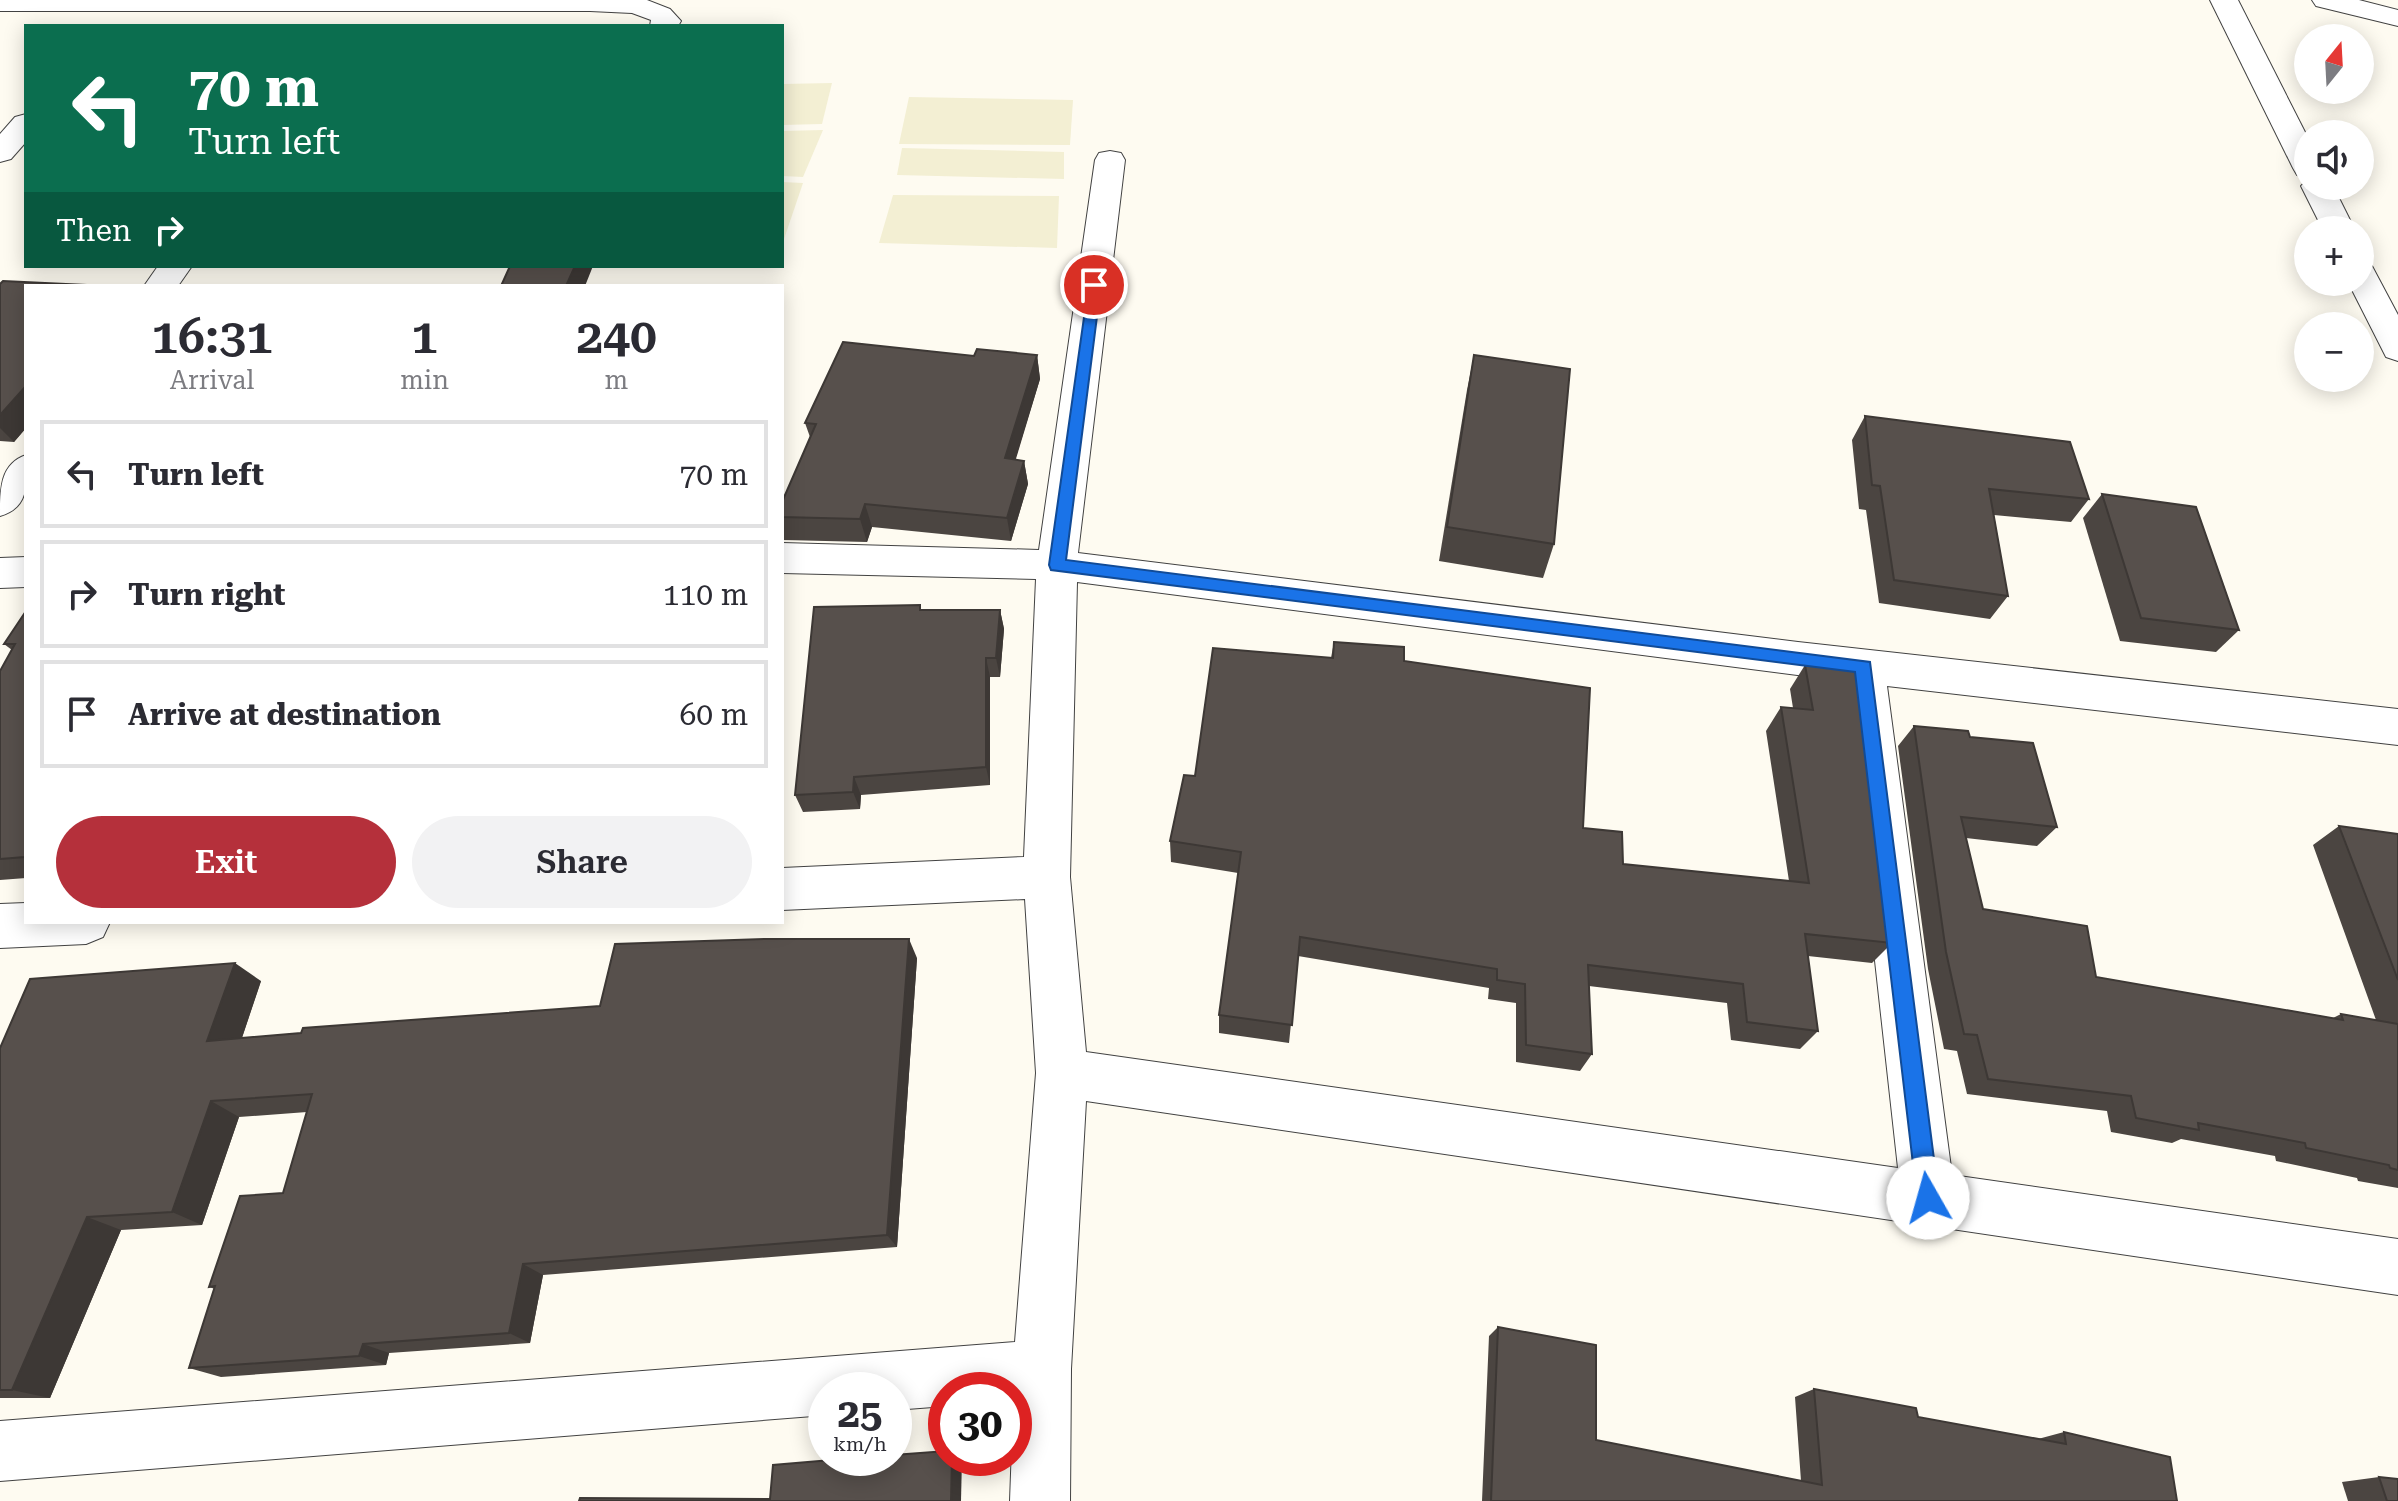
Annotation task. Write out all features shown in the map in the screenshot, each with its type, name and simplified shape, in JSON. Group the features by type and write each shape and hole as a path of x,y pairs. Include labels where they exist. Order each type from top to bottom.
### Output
{"street":[{"path":"2224,0 2294,140"},
{"path":"2326,0 2398,18"},
{"path":"112,24 132,1"},
{"path":"346,24 363,1"},
{"path":"0,3 591,2 651,10 662,14 667,21 665,24"},
{"path":"0,153 24,125"},
{"path":"1040,1501 1042,1369 1062,1073 1047,877 1057,565 1110,160"},
{"path":"2372,296 2398,349"},
{"path":"0,502 24,471"},
{"path":"784,558 1057,565 1863,666 2398,727"},
{"path":"0,573 24,572"},
{"path":"1863,666 1928,1198"},
{"path":"784,889 1047,877"},
{"path":"0,926 43,924"},
{"path":"1062,1073 2398,1267"},
{"path":"0,1451 1042,1369"}],"shaded area":[{"path":"832,83 822,124 784,125 784,84"},
{"path":"909,97 1073,100 1070,145 899,144"},
{"path":"823,130 803,177 784,176 784,131"},
{"path":"902,148 1064,152 1064,179 897,175"},
{"path":"784,182 803,183 784,239"},
{"path":"893,195 1059,196 1057,248 879,243"}],"building":[{"path":"509,268 574,268 567,284 502,284"},
{"path":"3,281 66,284 24,284 24,388 0,415 0,284"},
{"path":"843,342 974,356 977,349 1037,355 1005,458 1024,461 1007,518 865,504 860,519 784,517 784,497 816,424 805,423"},
{"path":"1474,355 1570,369 1554,544 1447,527"},
{"path":"1865,416 2070,442 2089,499 1989,489 2008,596 1894,580 1880,486 1872,485"},
{"path":"2102,494 2196,507 2239,630 2141,618"},
{"path":"920,605 920,610 1000,610 996,658 986,658 986,767 854,777 853,792 795,795 814,607"},
{"path":"24,614 24,857 0,859 0,671 15,644 4,644"},
{"path":"1334,642 1404,647 1404,661 1590,688 1583,828 1622,832 1623,864 1809,883 1781,707 1813,710 1805,665 1859,670 1892,943 1805,934 1818,1031 1747,1022 1743,984 1588,965 1592,1054 1526,1045 1525,984 1497,980 1497,969 1300,937 1292,1025 1219,1015 1241,852 1170,841 1184,775 1195,776 1213,648 1333,658"},
{"path":"1914,726 1968,731 1970,737 2033,743 2057,827 1961,817 1983,909 2087,926 2096,977 2343,1020 2341,1014 2398,1024 2398,1170 2389,1165 2306,1148 2305,1143 2198,1123 2199,1130 2136,1118 2131,1096 1988,1079 1977,1035 1964,1034 1946,952"},
{"path":"2339,826 2398,834 2398,980"},
{"path":"764,939 909,939 887,1235 523,1264 509,1333 363,1344 359,1356 189,1368 215,1286 209,1287 240,1196 283,1193 312,1094 211,1101 172,1212 87,1217 12,1390 0,1390 0,1048 30,979 235,963 207,1041 301,1033 303,1028 600,1006 615,944"},
{"path":"1498,1327 1596,1345 1596,1440 1822,1485 1814,1389 1916,1408 1918,1417 2066,1444 2064,1432 2170,1457 2177,1501 1491,1501"},
{"path":"928,1452 928,1476 952,1476 951,1501 579,1501 580,1498 770,1499 773,1465 808,1462 808,1476 912,1476 912,1454"},
{"path":"2379,1477 2398,1479 2398,1501 2387,1501"}],"route":[{"path":"1094,285 1057,565 1863,666 1928,1198"}]}
